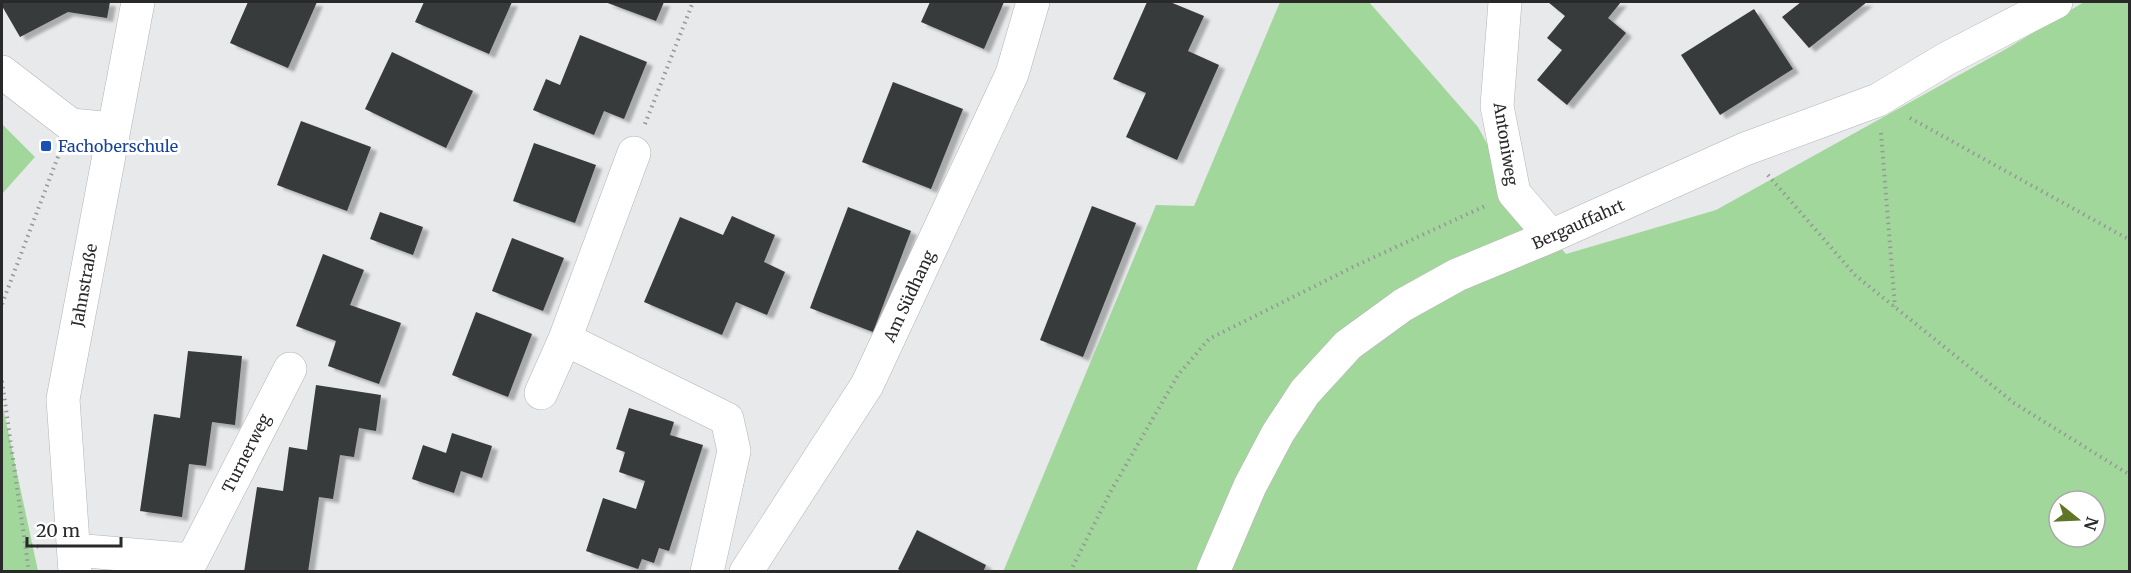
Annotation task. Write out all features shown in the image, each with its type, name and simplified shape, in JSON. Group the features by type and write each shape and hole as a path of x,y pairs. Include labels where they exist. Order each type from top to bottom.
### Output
{"street":[{"name":"Jahnstraße","path":"74,561 63,399 138,2"},
{"name":"Am Südhang","path":"746,572 867,386 1012,74 1033,2"},
{"name":"Antoniweg","path":"1504,2 1497,106 1514,193 1551,236"},
{"name":"Bergauffahrt","path":"1213,572 1250,486 1278,432 1305,392 1348,345 1403,305 1457,275 1551,236 1745,149 1878,100 1946,59 2056,2"},
{"path":"2,72 71,124 113,129"},
{"path":"541,393 565,339 634,153"},
{"path":"565,339 727,419 734,451 707,572"},
{"name":"Turnerweg","path":"74,561 192,560 290,369"}],"path":[{"path":"634,153 693,2"},
{"path":"1878,100 2130,240"},
{"path":"1878,100 1895,307"},
{"path":"2,304 71,124"},
{"path":"1745,149 1855,275 2014,403 2130,476"},
{"path":"1070,572 1112,489 1178,375 1209,339 1357,265 1514,193"},
{"path":"2,381 29,572"}],"green space":[{"path":"1280,2 1369,2 1478,127 1514,193 1566,254 1716,210 2006,49 2084,2 2129,2 2129,571 1003,572 1156,205 1194,206"},
{"path":"2,124 35,157 2,194"},
{"path":"2,403 38,571 2,571"}],"building":[{"path":"2,2 110,2 107,18 68,12 20,37 2,6"},
{"path":"248,2 317,2 288,68 230,43"},
{"path":"424,2 512,2 489,54 415,22"},
{"path":"605,2 664,2 656,21"},
{"path":"930,2 1004,2 984,49 921,22"},
{"path":"1147,2 1170,2 1204,16 1188,51 1219,65 1177,160 1126,137 1146,93 1113,79"},
{"path":"1548,2 1621,2 1608,18 1626,33 1567,105 1537,80 1562,50 1547,38 1565,16"},
{"path":"1801,2 1867,2 1809,48 1782,17"},
{"path":"1754,9 1793,69 1720,115 1681,55"},
{"path":"580,35 647,62 624,119 604,111 594,135 533,110 546,79 560,85"},
{"path":"392,52 473,91 446,148 365,109"},
{"path":"893,82 963,109 931,189 862,162"},
{"path":"301,121 371,147 347,211 277,185"},
{"path":"534,143 596,165 575,223 513,201"},
{"path":"1092,206 1136,223 1083,357 1040,340"},
{"path":"848,207 911,231 873,332 810,308"},
{"path":"380,212 423,227 413,255 370,239"},
{"path":"732,216 775,235 764,262 785,272 767,315 736,302 722,335 644,302 680,217 723,235"},
{"path":"512,238 564,258 543,311 492,291"},
{"path":"323,254 364,270 350,305 401,323 379,384 328,366 336,341 296,326"},
{"path":"476,312 532,334 508,397 452,375"},
{"path":"188,351 242,356 235,425 212,422 206,466 189,464 182,517 140,511 154,414 180,418"},
{"path":"316,385 381,395 376,431 359,428 354,457 340,455 333,499 319,497 308,572 244,572 257,487 283,491 289,447 307,450"},
{"path":"629,408 674,422 670,435 703,445 669,551 659,548 654,563 642,559 638,569 586,551 603,498 636,509 645,481 619,472 625,452 616,449"},
{"path":"452,433 492,446 482,478 461,471 454,493 412,479 423,445 446,453"},
{"path":"917,530 986,565 983,572 903,572 898,569"}],"place":[{"name":"Fachoberschule","path":"46,146"}]}
